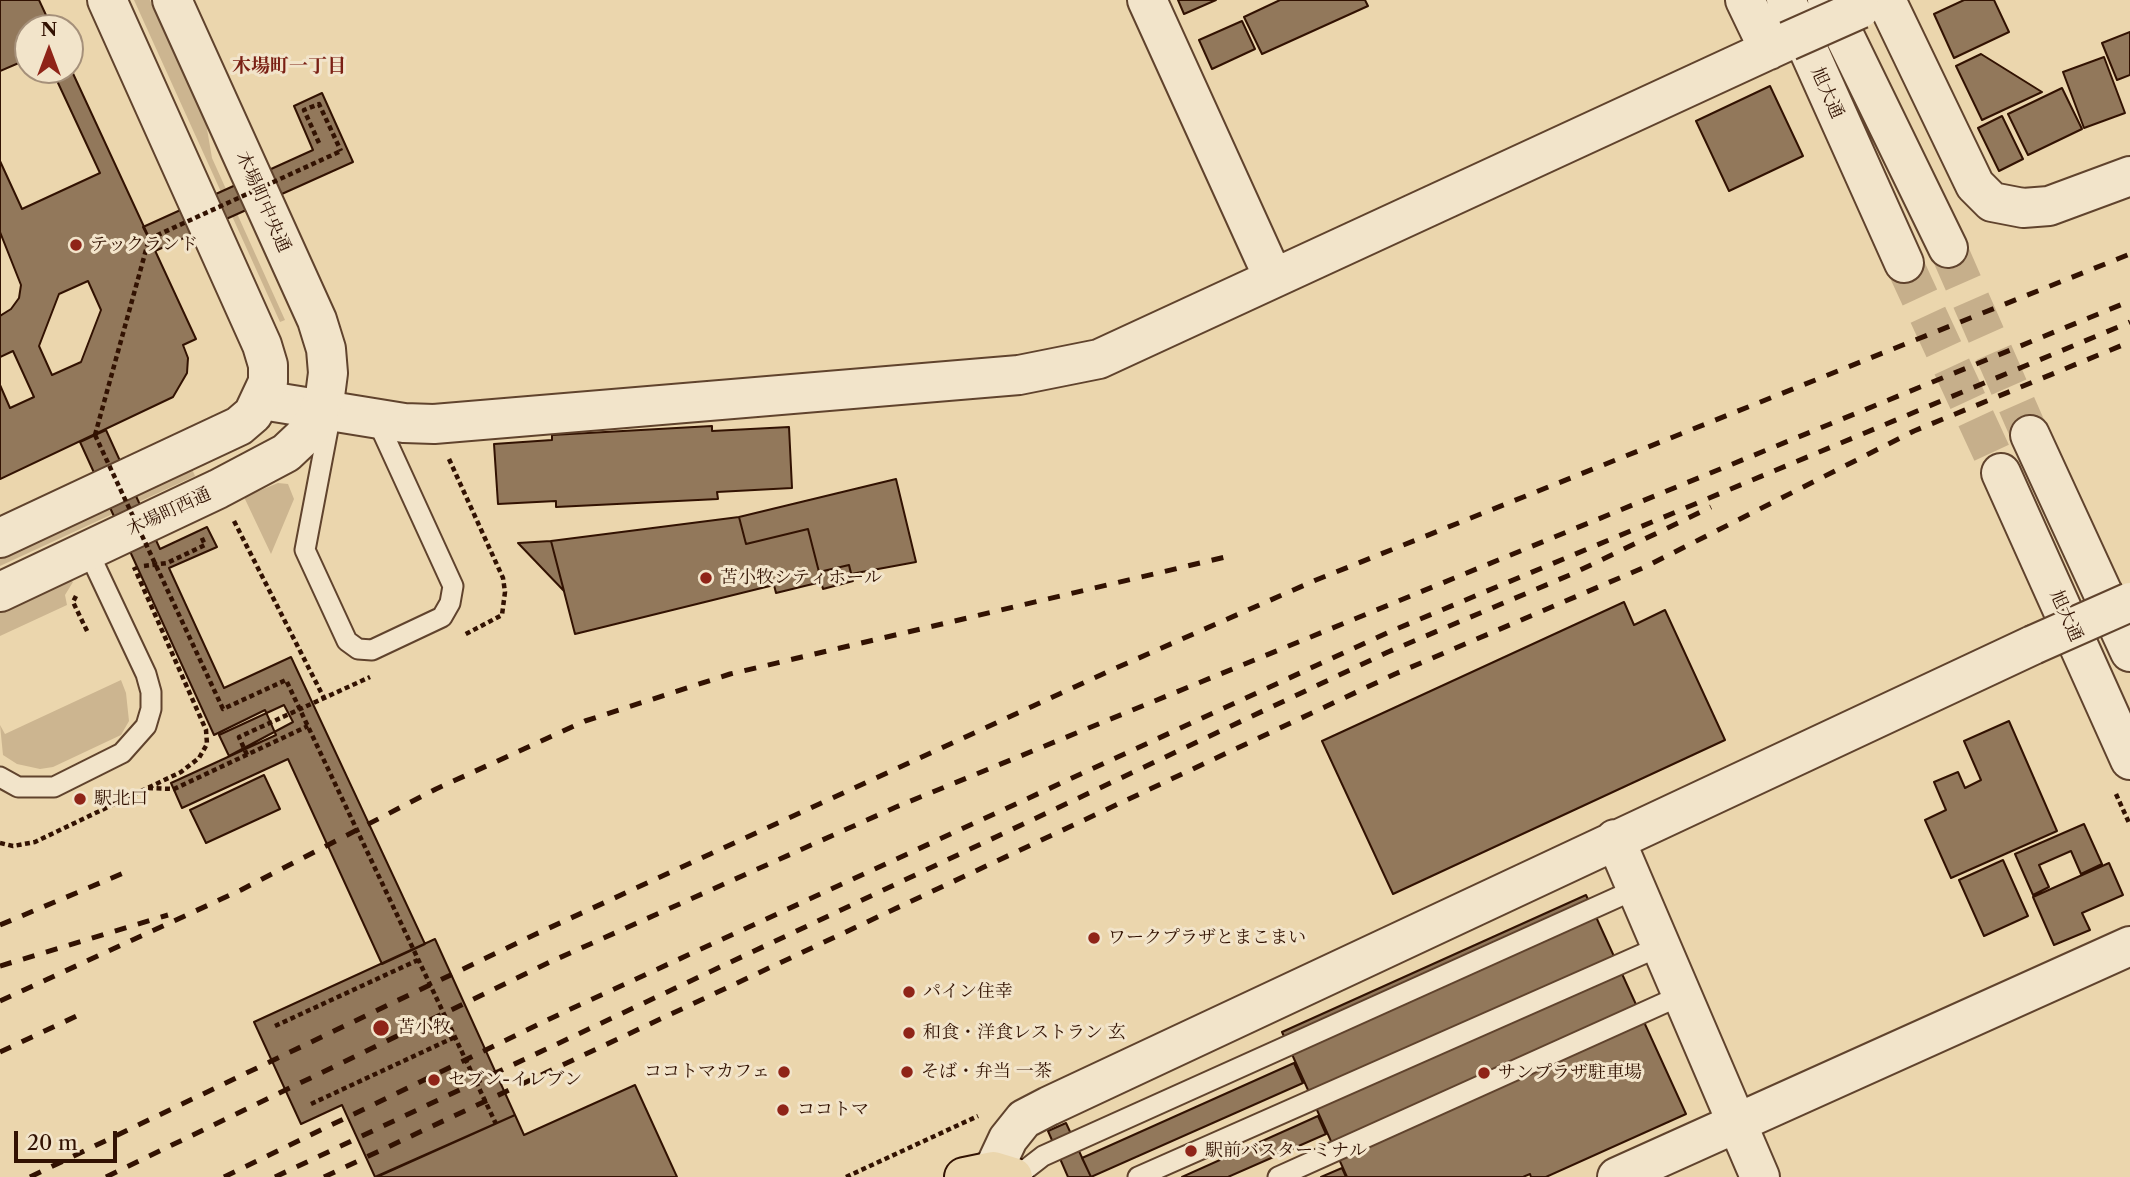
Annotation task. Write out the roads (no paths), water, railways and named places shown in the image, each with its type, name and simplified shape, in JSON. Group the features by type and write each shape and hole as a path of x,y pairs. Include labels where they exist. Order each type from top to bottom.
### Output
{"street":[{"path":"0,538 239,426 253,414 262,400 268,382 268,365 262,345 107,0"},
{"name":"木場町中央通","path":"172,0 317,320 326,349 326,410"},
{"path":"1147,0 1273,276"},
{"path":"1745,0 1779,46"},
{"name":"旭大通","path":"1786,0 1904,263"},
{"path":"262,400 433,424 1018,375 1099,359 1273,276 1779,46 1863,2"},
{"path":"1863,2 1975,186 1992,201 2023,208 2049,205 2130,176"},
{"path":"1863,2 1948,248"},
{"name":"木場町西通","path":"0,593 286,453 326,410"},
{"path":"2030,435 2130,652"},
{"name":"旭大通","path":"2001,473 2130,760"},
{"path":"986,1176 1008,1139 1024,1119 1615,839 2130,602"},
{"path":"1615,839 1760,1177"},
{"path":"1617,1177 2130,946"}],"lane":[{"path":"326,410 305,550 347,641 358,649 372,650 442,617 450,603 453,586 376,418"},
{"path":"0,777 18,787 54,787 122,753 146,726 151,709 151,692 146,674 88,551"},
{"path":"986,1176 1043,1156 1636,889"},
{"path":"1138,1177 1661,946"},
{"path":"1278,1177 1682,995"}],"tunnel":[{"path":"1948,248 2030,435"},
{"path":"1904,263 2001,473"}],"railway":[{"path":"30,1177 536,934 1107,672 1316,580 2130,254"},
{"path":"106,1177 550,962 896,807 2130,301"},
{"path":"224,1177 560,1014 1389,632 2130,322"},
{"path":"324,1177 1395,674 1645,567 1914,431 2130,342"},
{"path":"275,1177 1388,652 1572,574 1711,507"},
{"path":"0,1001 241,890 436,789 585,721 730,674 1234,555"},
{"path":"0,925 126,872"},
{"path":"0,966 168,915"},
{"path":"0,1052 83,1013"}],"place":[{"name":"テックランド","path":"76,245"},
{"name":"苫小牧シティホール","path":"706,578"},
{"name":"駅北口","path":"80,799"},
{"name":"ワークプラザとまこまい","path":"1094,938"},
{"name":"パイン住幸","path":"909,992"},
{"name":"苫小牧","path":"381,1028"},
{"name":"和食・洋食レストラン 玄","path":"909,1033"},
{"name":"ココトマカフェ","path":"784,1072"},
{"name":"そば・弁当 一茶","path":"907,1072"},
{"name":"サンプラザ駐車場","path":"1484,1073"},
{"name":"セブン-イレブン","path":"434,1080"},
{"name":"ココトマ","path":"783,1110"},
{"name":"駅前バスターミナル","path":"1191,1151"}],"district":[{"name":"木場町一丁目","path":"289,67"}]}
